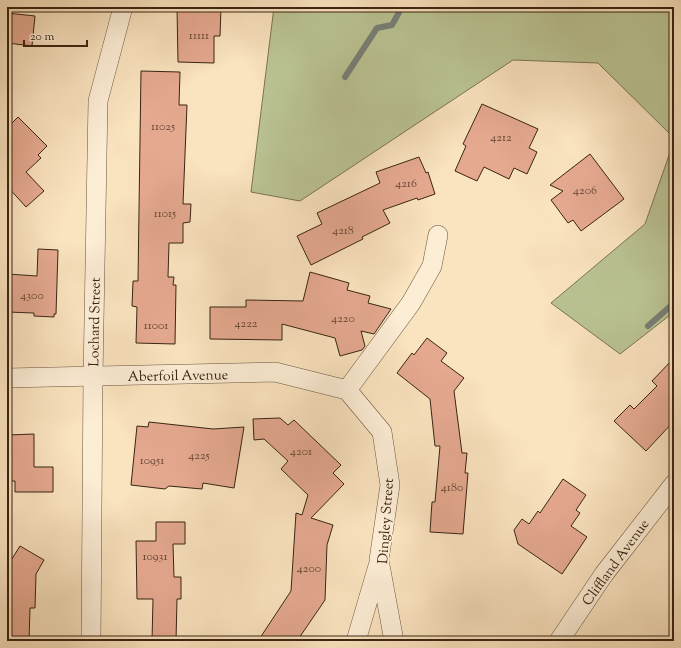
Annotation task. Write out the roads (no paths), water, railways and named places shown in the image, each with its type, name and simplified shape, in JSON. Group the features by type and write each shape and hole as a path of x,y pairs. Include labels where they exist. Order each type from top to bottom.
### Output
{"street":[{"name":"Lochard Street","path":"91,641 93,376 98,101 122,7"},
{"path":"347,390 411,303 432,266 438,235"},
{"name":"Aberfoil Avenue","path":"7,378 275,372 347,390"},
{"name":"Dingley Street","path":"347,390 382,432 390,485 379,560 394,641"},
{"name":"Cliffland Avenue","path":"559,641 604,574 674,484"},
{"path":"356,641 379,560"}],"waterway":[{"path":"345,77 377,28 392,25 402,7"},
{"path":"648,326 674,303"}]}
